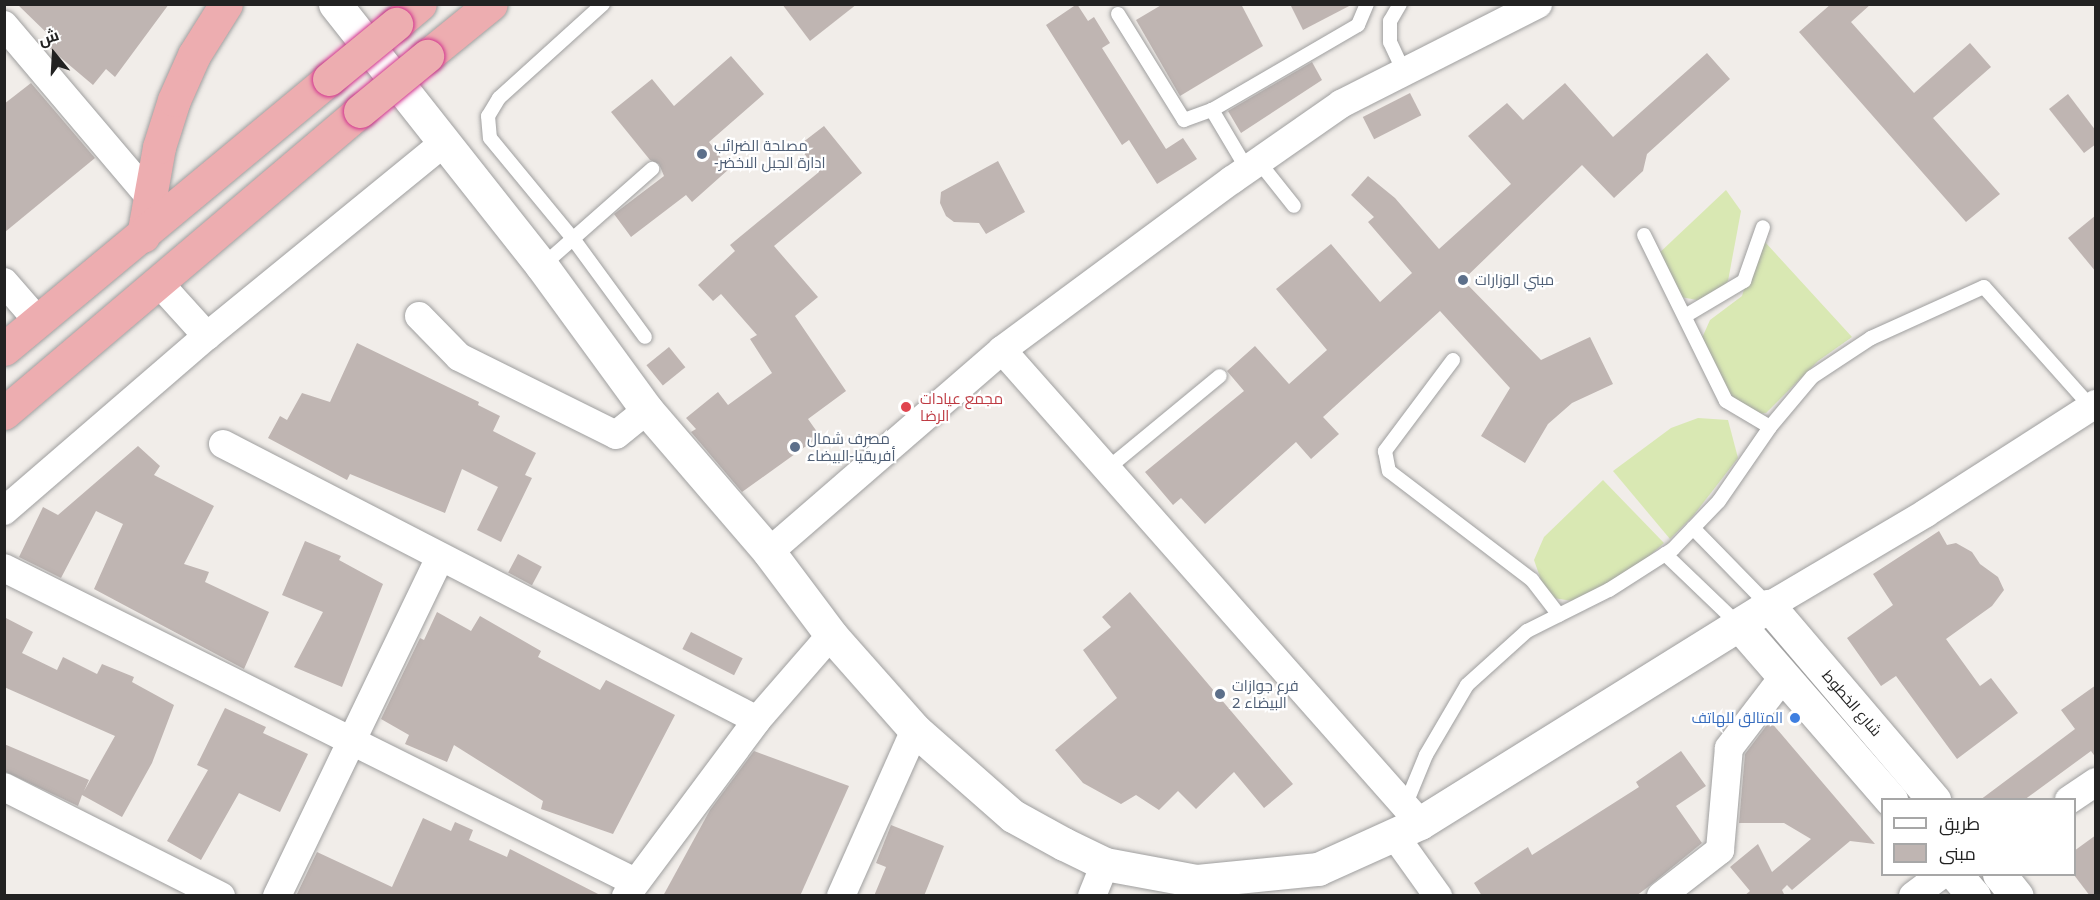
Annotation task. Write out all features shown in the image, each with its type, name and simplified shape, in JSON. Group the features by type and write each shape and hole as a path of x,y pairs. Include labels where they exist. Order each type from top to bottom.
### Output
{"highway":[{"path":"143,236 148,195 174,100 194,55 226,4"},
{"path":"4,413 360,111 491,4"},
{"path":"4,348 143,236 408,14"}],"street":[{"path":"335,4 542,266 647,410 770,552 831,635 915,730 1013,816 1105,864 1197,881 1318,869 1407,822 1739,625 1926,513 2093,406"},
{"path":"770,552 1002,350 1253,165 1341,104 1538,4"},
{"path":"4,25 148,195"},
{"path":"4,511 207,336 444,143"},
{"path":"4,282 38,321"},
{"path":"158,282 207,336"},
{"path":"419,316 459,357 616,435 647,410"},
{"path":"1002,350 1107,469 1407,822 1438,896"},
{"path":"223,444 757,720"},
{"path":"277,896 349,742 440,558"},
{"path":"4,568 349,742 631,889 757,720 831,635"},
{"name":"شارع الخطوط","path":"1769,606 1932,798"},
{"path":"1739,625 1889,798"},
{"path":"1661,896 1720,850 1729,748 1784,676"},
{"path":"841,896 915,730"},
{"path":"2072,798 2096,782"},
{"path":"4,788 221,896"},
{"path":"1092,896 1105,864"},
{"path":"1913,896 1939,876"},
{"path":"1957,876 1974,896"},
{"path":"2001,876 2017,896"}],"lane":[{"path":"603,4 499,98 488,116 490,138 574,240 645,337"},
{"path":"1118,14 1184,120 1212,110 1358,25 1367,4"},
{"path":"1400,4 1390,21 1390,42 1404,72"},
{"path":"1212,110 1253,165 1294,206"},
{"path":"542,266 652,169"},
{"path":"1685,316 1744,281 1763,227"},
{"path":"1644,235 1726,401 1770,427"},
{"path":"1407,822 1426,755 1467,685 1527,631 1609,590 1665,554 1719,501 1770,427 1812,377 1871,338 1984,286 2093,406"},
{"path":"1453,360 1385,452 1389,471 1532,580 1559,615"},
{"path":"1107,469 1220,376"},
{"path":"1693,528 1769,606"},
{"path":"1665,554 1739,625"}],"green space":[{"path":"1726,190 1741,211 1728,281 1716,294 1702,301 1681,297 1656,256"},
{"path":"1765,242 1852,337 1818,361 1766,413 1753,414 1717,383 1702,338 1710,320 1742,296 1757,246"},
{"path":"1698,418 1728,420 1738,458 1693,516 1670,539 1613,471 1671,428"},
{"path":"1603,480 1664,543 1631,572 1579,602 1547,597 1534,560 1544,537"}],"building":[{"path":"17,4 169,4 115,77 106,69 93,85 48,47 54,40"},
{"path":"782,4 857,4 810,41"},
{"path":"1077,4 1088,21 1094,17 1110,43 1102,48 1166,149 1183,138 1197,159 1157,184 1129,140 1122,145 1046,25"},
{"path":"1163,4 1241,4 1263,46 1180,96 1136,20"},
{"path":"1290,4 1353,4 1303,30"},
{"path":"1831,4 1871,4 1851,22 1914,93 1970,43 1991,67 1933,118 2000,194 1966,222 1799,32"},
{"path":"1707,53 1730,79 1647,154 1643,171 1614,198 1582,165 1463,280 1541,360 1590,337 1613,384 1572,403 1548,424 1525,463 1481,436 1510,388 1440,311 1323,417 1339,434 1311,459 1296,442 1205,524 1181,498 1173,505 1145,472 1244,391 1227,371 1255,346 1289,384 1327,350 1276,289 1331,244 1380,302 1412,273 1368,222 1374,217 1351,195 1368,176 1395,198 1439,249 1511,184 1468,136 1507,103 1523,120 1565,83 1613,137"},
{"path":"731,56 764,94 709,142 729,169 692,202 686,195 631,237 614,214 664,176 659,164 650,160 611,112 652,79 674,106"},
{"path":"1312,62 1322,80 1241,133 1228,111"},
{"path":"31,83 95,158 5,232 4,104"},
{"path":"1410,93 1421,115 1374,139 1363,117"},
{"path":"2068,94 2096,131 2096,144 2084,153 2049,109"},
{"path":"824,126 862,173 774,246 818,297 795,316 846,391 808,419 820,436 742,492 691,432 696,429 686,418 718,392 728,405 772,373 750,339 757,335 721,294 713,301 698,285 735,251 730,245 819,172 798,146"},
{"path":"998,161 1025,212 986,234 979,223 954,222 946,216 940,203 941,192"},
{"path":"2096,215 2096,272 2068,238"},
{"path":"357,343 479,402 478,405 500,416 493,431 536,453 525,475 532,478 501,542 477,530 498,487 462,469 445,513 350,474 347,480 268,438 280,416 287,420 302,393 330,402"},
{"path":"669,347 685,367 663,385 646,365"},
{"path":"138,446 160,466 154,475 214,506 184,564 209,572 205,582 269,612 244,669 94,589 123,524 96,511 61,578 19,557 43,507 58,515"},
{"path":"1939,531 1947,545 1956,543 1972,552 1980,564 1998,577 2004,590 1992,606 1946,639 1980,686 1991,678 2018,713 1957,759 1896,676 1881,686 1847,638 1893,605 1873,574"},
{"path":"305,541 341,556 339,560 383,584 342,687 294,667 323,612 282,595"},
{"path":"518,554 542,567 532,585 508,573"},
{"path":"1130,592 1293,784 1264,808 1234,772 1196,809 1178,791 1159,810 1136,795 1121,804 1083,783 1055,750 1117,698 1083,650 1111,627 1102,617"},
{"path":"437,612 471,631 480,616 541,651 538,657 600,690 606,680 675,715 613,834 541,809 543,801 454,745 447,762 405,744 409,735 381,719 420,638 424,640"},
{"path":"4,617 33,632 22,653 57,670 63,657 97,674 102,664 134,677 132,682 174,705 152,763 122,817 82,795 78,806 4,771 4,744 89,780 84,791 115,736 4,687"},
{"path":"691,632 743,658 734,675 682,649"},
{"path":"2096,685 2096,758 2091,751 2027,798 1983,798 2075,729 2061,710"},
{"path":"225,708 266,727 263,733 308,754 280,812 239,793 201,860 167,841 208,770 197,765"},
{"path":"1770,721 1875,844 1850,841 1792,890 1787,885 1782,890 1785,896 1744,896 1750,891 1730,867 1758,844 1772,872 1811,839 1784,823 1739,823 1745,754"},
{"path":"754,751 849,786 800,896 663,896 710,810"},
{"path":"1681,751 1706,786 1676,806 1702,843 1636,896 1482,896 1474,883 1528,847 1532,855 1639,787 1636,782"},
{"path":"423,818 451,831 455,822 473,830 469,840 507,857 510,849 602,896 296,896 317,852 392,887"},
{"path":"891,825 944,846 924,896 874,896 886,867 876,863"},
{"path":"2096,835 2096,896 2090,896 2075,876 2076,850"}],"place":[{"name":"مصلحة الضرائب -ادارة الجبل الاخضر","path":"702,154"},
{"name":"مبني الوزارات","path":"1463,280"},
{"name":"مجمع عيادات الرضا","path":"906,407"},
{"name":"مصرف شمال أفريقيا-البيضاء","path":"795,447"},
{"name":"فرع جوازات البيضاء 2","path":"1220,694"},
{"name":"المتالق للهاتف","path":"1795,718"}]}
